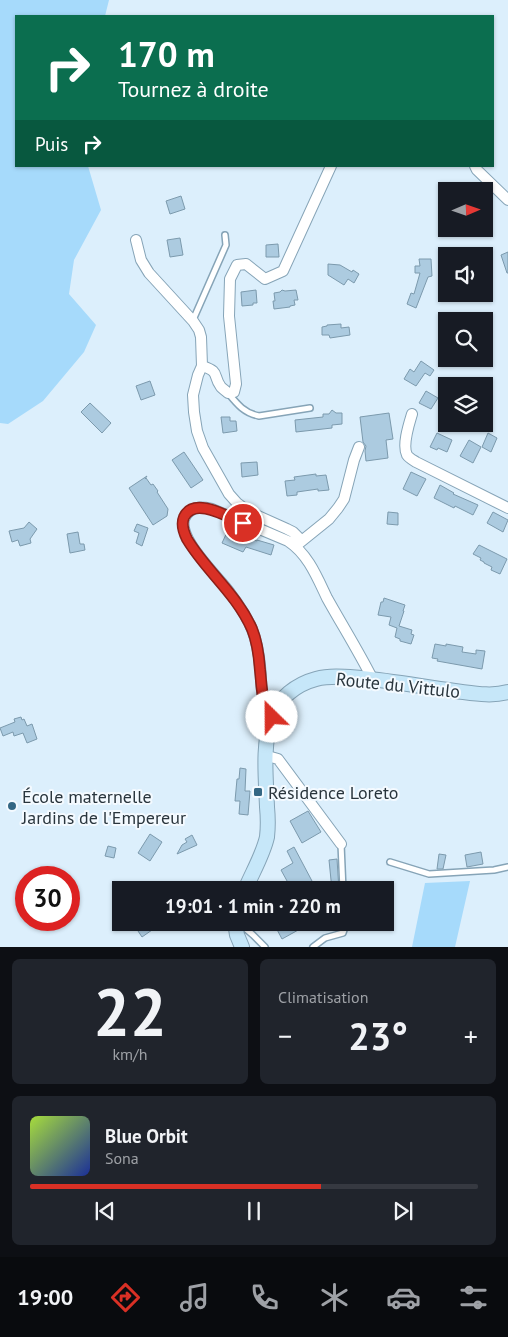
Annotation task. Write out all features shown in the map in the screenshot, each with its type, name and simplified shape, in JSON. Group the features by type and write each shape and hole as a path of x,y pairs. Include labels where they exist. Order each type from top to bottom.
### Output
{"street":[{"path":"202,366 216,373 221,387 228,393 234,392 236,384 229,316 230,279 237,265 246,264 265,279 283,271 331,167"},
{"path":"476,167 477,170 508,200"},
{"path":"136,240 141,260 149,273 199,330 202,366 193,394 197,432 203,448 228,494 237,503 249,512 293,532 373,680"},
{"path":"412,414 405,441 408,457 508,508"},
{"path":"272,717 263,702 257,646 252,631 242,609 186,538 182,525 184,517 195,508 212,510 288,541 298,543 328,519 344,499 359,447"},
{"name":"Route du Vittulo","path":"249,881 267,837 267,736 275,709 283,698 299,685 316,678 334,676 482,694 508,692"},
{"path":"266,757 270,756 278,759 341,844"},
{"path":"237,931 242,947"}],"lane":[{"path":"192,321 226,245 225,235"},
{"path":"228,393 243,409 259,416 310,408"},
{"path":"341,844 343,881"},
{"path":"390,862 429,874 494,870 508,867"},
{"path":"248,931 265,947"},
{"path":"314,947 325,938 343,933 344,931"}],"shaded area":[{"path":"0,0 109,0 105,15 15,15 15,167 88,167 101,210 74,260 69,294 96,325 84,352 43,401 8,424 0,423"},
{"path":"470,881 455,947 412,947 425,883"}],"building":[{"path":"181,196 185,209 170,214 166,201"},
{"path":"180,238 183,255 170,257 167,240"},
{"path":"278,244 279,257 266,257 266,245"},
{"path":"508,252 508,273 507,273 501,255"},
{"path":"419,259 431,259 432,276 428,277 416,308 407,304 411,293 414,294 420,273 415,273 415,266 420,266"},
{"path":"328,264 340,265 359,274 354,283 348,279 344,285 328,275"},
{"path":"256,290 257,303 242,306 241,292"},
{"path":"282,290 296,290 298,300 294,300 295,305 290,307 274,309 274,293"},
{"path":"341,324 341,328 349,327 350,335 330,338 329,335 322,335 322,327"},
{"path":"421,361 434,370 430,376 425,373 416,386 404,379 410,369 414,372"},
{"path":"150,381 155,395 141,400 136,386"},
{"path":"426,391 438,398 431,409 419,403"},
{"path":"90,403 111,423 102,433 81,412"},
{"path":"332,410 336,413 342,413 342,424 332,425 332,428 296,432 295,420 323,417 323,414 329,414"},
{"path":"389,413 393,439 386,440 388,458 366,461 366,446 363,442 360,417"},
{"path":"221,417 230,417 230,421 236,421 237,431 223,433"},
{"path":"437,433 452,440 447,452 430,447"},
{"path":"488,433 497,438 491,452 482,447"},
{"path":"469,440 481,447 473,463 460,456"},
{"path":"184,452 203,480 191,488 172,460"},
{"path":"257,462 258,475 242,477 241,463"},
{"path":"411,472 426,479 417,496 403,489"},
{"path":"316,474 316,476 326,475 329,490 318,491 318,489 297,492 297,495 287,496 285,481 295,480 294,477"},
{"path":"147,476 145,479 151,485 153,484 168,509 167,516 153,525 129,488"},
{"path":"440,485 453,494 478,505 473,515 434,498"},
{"path":"388,512 398,513 398,525 387,524"},
{"path":"493,512 508,520 503,532 487,523"},
{"path":"29,522 37,529 30,539 31,543 20,546 18,540 12,542 9,531 24,528"},
{"path":"137,524 148,528 142,546 136,543 139,533 134,531"},
{"path":"229,528 257,541 274,545 271,555 246,547 243,552 222,543"},
{"path":"78,532 80,544 84,544 85,550 70,553 67,534"},
{"path":"479,545 507,559 500,574 491,570 492,567 473,554"},
{"path":"384,598 405,605 399,626 412,630 411,634 414,635 411,644 400,641 400,639 395,637 397,628 389,625 391,617 378,615"},
{"path":"435,644 463,647 462,652 476,654 476,650 485,651 482,669 437,661 438,659 432,658"},
{"path":"21,717 27,726 32,724 37,739 27,743 23,733 14,736 13,732 3,736 0,728 15,722 14,719"},
{"path":"240,768 246,769 245,791 250,791 248,815 239,814 240,801 235,801"},
{"path":"308,811 321,832 302,843 290,821"},
{"path":"150,834 162,842 150,861 138,853"},
{"path":"192,835 197,845 177,854 182,845 187,842 185,839"},
{"path":"108,846 116,848 114,858 105,856"},
{"path":"294,847 312,881 287,881 281,870 293,863 287,851"},
{"path":"481,852 483,864 467,867 465,855"},
{"path":"439,854 446,855 443,869 437,869"},
{"path":"337,859 338,881 331,881 329,860"},
{"path":"138,931 151,931 142,937"},
{"path":"278,931 296,931 282,939"}],"place":[{"name":"Résidence Loreto","path":"258,792"},
{"name":"École maternelle Jardins de l'Empereur","path":"12,806"}],"route":[{"path":"243,523 212,510 195,508 184,517 182,525 186,538 242,609 257,646 263,702 272,717"}]}
